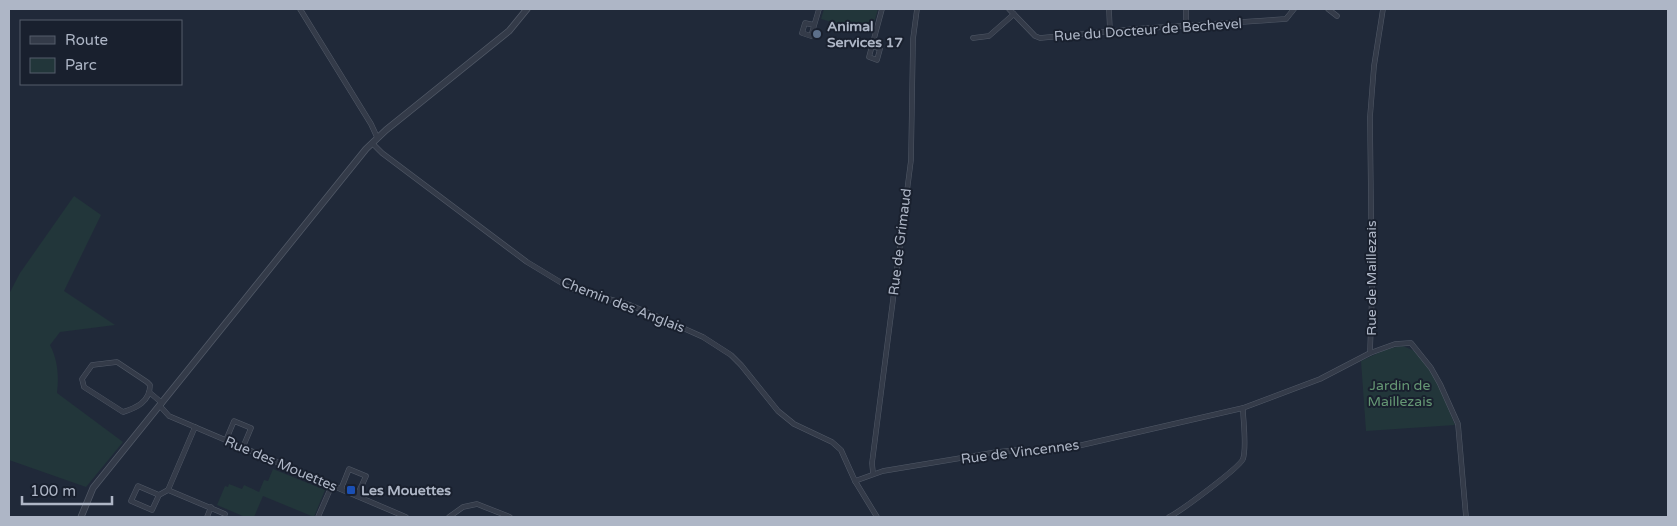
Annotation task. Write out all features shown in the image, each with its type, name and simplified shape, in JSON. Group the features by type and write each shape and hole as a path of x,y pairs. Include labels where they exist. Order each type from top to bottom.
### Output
{"street":[{"path":"300,9 371,124 377,137"},
{"path":"81,517 93,488 377,137 509,30 527,9"},
{"path":"814,25 819,9"},
{"path":"872,46 882,9"},
{"name":"Rue de Grimaud","path":"873,473 872,463 911,160 913,40 917,9"},
{"name":"Rue du Docteur de Bechevel","path":"1009,9 1035,36 1040,38 1134,29 1286,20 1294,9"},
{"path":"1109,9 1110,32"},
{"path":"1186,9 1186,27"},
{"path":"1328,9 1337,16"},
{"name":"Rue de Maillezais","path":"1243,408 1320,379 1370,353 1372,294 1370,117 1374,66 1383,9"},
{"path":"973,38 988,36 1014,14"},
{"name":"Chemin des Anglais","path":"372,143 382,153 527,262 570,288 630,305 703,337 731,355 741,364 778,411 794,424 832,442 841,450 855,481 877,517"},
{"path":"1370,353 1395,344 1411,343 1431,368 1458,424 1466,517"},
{"name":"Rue des Mouettes","path":"117,362 147,382 150,385 149,392 142,404 123,412 84,387 82,379 92,365 117,362"},
{"name":"Rue des Mouettes","path":"149,392 161,404 169,416 406,517"},
{"path":"1169,517 1192,503 1239,466 1244,453 1243,408"},
{"name":"Rue de Vincennes","path":"855,481 873,473 996,452 1016,450 1048,452 1243,408"},
{"path":"226,440 234,421 251,428 243,447"},
{"path":"159,494 138,486 131,501 152,510 159,494 168,490 195,427"},
{"path":"340,489 349,469 366,476 357,496"},
{"path":"318,517 332,485"},
{"path":"168,490 225,514 224,517"},
{"path":"449,517 463,507 477,504 510,517"},
{"path":"207,517 211,508"}],"green space":[{"path":"824,9 878,9 871,33 821,19"},
{"path":"74,196 101,215 64,291 115,325 60,332 50,345 57,369 57,393 123,442 86,487 9,460 9,294 20,273"},
{"name":"Jardin de Maillezais","path":"1403,346 1414,351 1426,364 1438,385 1455,425 1366,431 1361,361 1386,350"},
{"path":"273,469 325,490 314,517 263,496 254,517 245,517 217,505 225,486 228,487 229,484 242,489 244,485 259,492 264,480 268,481"}],"place":[{"name":"Animal Services 17","path":"817,34"},
{"name":"Les Mouettes","path":"351,490"}]}
